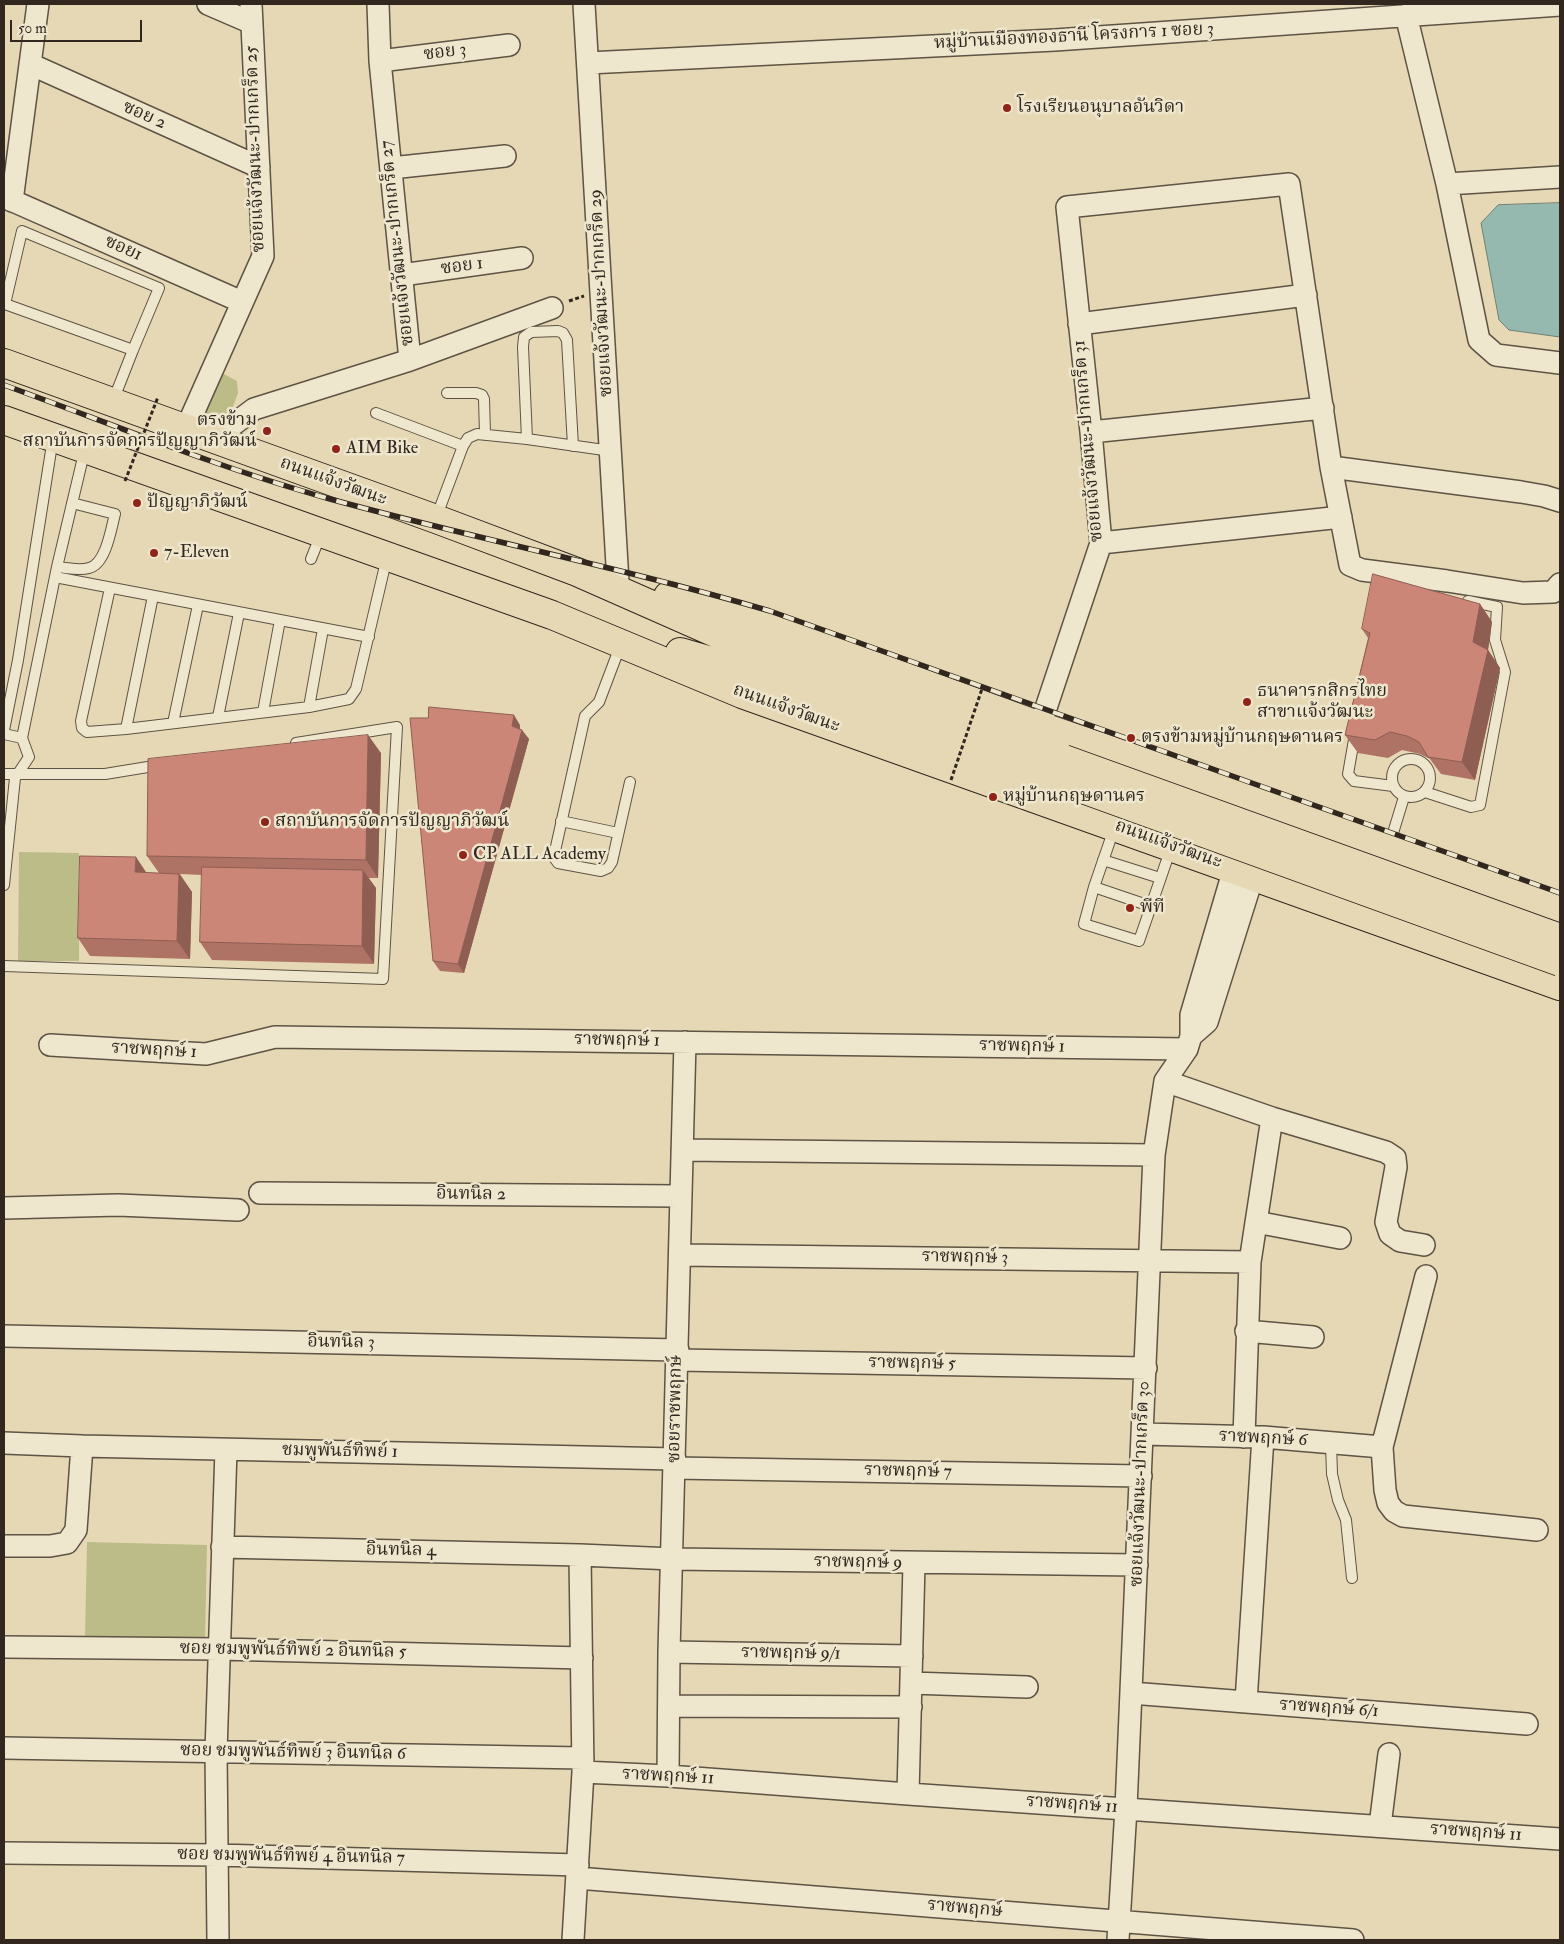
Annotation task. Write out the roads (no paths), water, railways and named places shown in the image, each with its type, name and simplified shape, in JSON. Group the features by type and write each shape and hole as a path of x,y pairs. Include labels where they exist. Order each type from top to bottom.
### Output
{"main road":[{"name":"ถนนแจ้งวัฒนะ","path":"4,363 577,572 754,650 1560,962"},
{"name":"ถนนแจ้งวัฒนะ","path":"4,420 552,615 742,694 1560,986"},
{"name":"ถนนแจ้งวัฒนะ","path":"577,572 752,621 1040,726 1473,876 1560,911"},
{"name":"ถนนแจ้งวัฒนะ","path":"552,615 742,670 1060,769 1560,938"},
{"path":"1448,946 1508,944 1512,935 1515,920 1473,876"}],"street":[{"path":"8,199 38,4"},
{"path":"208,4 252,13"},
{"name":"ซอยแจ้งวัฒนะ-ปากเกร็ด 27","path":"214,440 254,409 410,360 380,60 378,4"},
{"name":"ซอยแจ้งวัฒนะ-ปากเกร็ด 29","path":"584,4 618,582"},
{"name":"หมู่บ้านเมืองทองธานี โครงการ 1 ซอย 3","path":"588,63 1055,40 1560,5"},
{"name":"ซอยแจ้งวัฒนะ-ปากเกร็ด 25","path":"186,429 262,256 252,13"},
{"path":"1406,15 1447,184 1479,340 1496,354 1560,363"},
{"name":"ซอย 3","path":"380,60 509,45"},
{"name":"ซอย 2","path":"30,64 258,167"},
{"path":"391,168 504,156"},
{"path":"1447,184 1560,176"},
{"name":"ซอยแจ้งวัฒนะ-ปากเกร็ด 31","path":"1040,726 1101,543 1067,207 1289,184 1306,295"},
{"name":"ซอย1","path":"8,199 242,302"},
{"name":"ซอย 1","path":"402,276 522,258"},
{"path":"1079,324 1306,295 1331,467 1350,565 1362,570 1523,593 1553,592 1560,584"},
{"path":"410,360 552,308"},
{"path":"1091,432 1323,408"},
{"path":"1331,467 1521,492 1560,501"},
{"path":"1101,543 1341,517"},
{"name":"ซอยแจ้งวัฒนะ-ปากเกร็ด 30","path":"1119,1931 1146,1368 1154,1155 1165,1081 1189,1042 1207,1022 1244,872"},
{"name":"ราชพฤกษ์ 1","path":"50,1045 206,1054 274,1037 685,1042 1189,1042"},
{"name":"ซอยราชพฤกษ์","path":"668,1776 669,1652 673,1559 685,1042"},
{"path":"1165,1081 1272,1118 1386,1152 1395,1158 1396,1167 1386,1222 1390,1234 1400,1241 1424,1245"},
{"path":"1246,1702 1253,1437 1246,1330 1250,1262 1272,1118"},
{"path":"682,1150 1154,1155"},
{"name":"อินทนิล 2","path":"260,1193 681,1196"},
{"path":"4,1208 118,1205 238,1210"},
{"path":"1256,1222 1340,1238"},
{"name":"ราชพฤกษ์ 3","path":"680,1255 1250,1262"},
{"path":"1426,1276 1382,1447 1385,1490 1388,1503 1394,1512 1403,1516 1537,1530"},
{"path":"1246,1330 1313,1337"},
{"name":"อินทนิล 3","path":"4,1336 678,1355"},
{"name":"ราชพฤกษ์ 5","path":"678,1355 1146,1368"},
{"name":"ราชพฤกษ์ 6","path":"1143,1434 1253,1437 1382,1447"},
{"name":"ชมพูพันธ์ทิพย์ 1","path":"4,1443 675,1464"},
{"path":"4,1546 50,1546 68,1543 76,1530 82,1446"},
{"path":"218,1940 216,1752 226,1450"},
{"name":"ราชพฤกษ์ 7","path":"675,1464 1141,1476"},
{"name":"อินทนิล 4","path":"222,1547 580,1555"},
{"path":"573,1940 583,1765 580,1555"},
{"name":"ราชพฤกษ์ 9","path":"580,1555 914,1564 1137,1565"},
{"path":"908,1794 914,1564"},
{"name":"ซอย ชมพูพันธ์ทิพย์ 2 อินทนิล 5","path":"4,1647 220,1649 582,1658"},
{"name":"ราชพฤกษ์ 9/1","path":"669,1652 912,1656"},
{"path":"912,1682 1027,1687"},
{"name":"ราชพฤกษ์ 6/1","path":"1131,1693 1527,1724"},
{"path":"669,1706 911,1707"},
{"name":"ซอย ชมพูพันธ์ทิพย์ 3 อินทนิล 6","path":"4,1748 216,1752 583,1765"},
{"path":"1380,1826 1389,1754"},
{"name":"ราชพฤกษ์ 11","path":"583,1765 668,1776 1560,1839"},
{"name":"ซอย ชมพูพันธ์ทิพย์ 4 อินทนิล 7","path":"4,1853 218,1855 577,1871"},
{"name":"ราชพฤกษ์","path":"577,1871 1119,1931 1353,1940"}],"lane":[{"path":"112,402 159,288 22,231 4,304 133,350"},
{"path":"527,439 524,337 531,332 558,330 564,333 567,340 574,446"},
{"path":"447,394 476,393 482,395 484,399 485,434"},
{"path":"376,412 463,446"},
{"path":"436,519 463,446 468,438 476,434 527,439 611,452"},
{"path":"22,738 4,732 53,438"},
{"path":"4,885 16,774 29,757 22,738 56,572 85,448"},
{"path":"56,572 91,568 99,563 104,555 115,514 72,503"},
{"path":"312,559 321,532"},
{"path":"110,588 82,721 82,728 87,732 263,712 349,699 356,689 388,556"},
{"path":"56,572 110,588 369,637"},
{"path":"126,729 153,596"},
{"path":"1425,792 1471,807 1480,806 1505,672 1499,647 1495,640 1497,607 1460,600"},
{"path":"173,723 198,605"},
{"path":"218,717 239,612"},
{"path":"263,712 280,620"},
{"path":"310,706 323,629"},
{"path":"621,644 601,698 585,716 555,851 558,863 601,871 608,868 612,862 630,782"},
{"path":"4,673 15,673"},
{"path":"1358,720 1348,774 1354,781 1393,786"},
{"path":"4,966 383,978 397,727 290,744"},
{"path":"1410,759 1418,760 1429,770 1429,785 1425,792 1419,796 1404,797 1397,793 1393,786 1392,772 1403,761 1410,759"},
{"path":"4,774 105,774 173,763"},
{"path":"1389,847 1404,797"},
{"path":"562,821 618,833"},
{"path":"1115,826 1084,924 1139,941 1172,847"},
{"path":"1103,860 1160,878"},
{"path":"1094,888 1150,906"},
{"path":"1331,1443 1332,1474 1338,1500 1346,1520 1352,1578"}],"water":[{"path":"1560,203 1560,337 1509,330 1499,320 1481,223 1498,205"}],"railway":[{"path":"4,385 207,460 289,487 385,514 660,581 770,611 1560,893"}],"place":[{"name":"โรงเรียนอนุบาลอันวิดา","path":"1007,108"},
{"name":"ตรงข้าม สถาบันการจัดการปัญญาภิวัฒน์","path":"267,431"},
{"name":"AIM Bike","path":"336,449"},
{"name":"ปัญญาภิวัฒน์","path":"137,503"},
{"name":"7-Eleven","path":"154,553"},
{"name":"ธนาคารกสิกรไทย สาขาแจ้งวัฒนะ","path":"1247,702"},
{"name":"ตรงข้ามหมู่บ้านกฤษดานคร","path":"1131,738"},
{"name":"หมู่บ้านกฤษดานคร","path":"993,797"},
{"name":"สถาบันการจัดการปัญญาภิวัฒน์","path":"265,822"},
{"name":"CP ALL Academy","path":"463,855"},
{"name":"พีที","path":"1130,908"}]}
